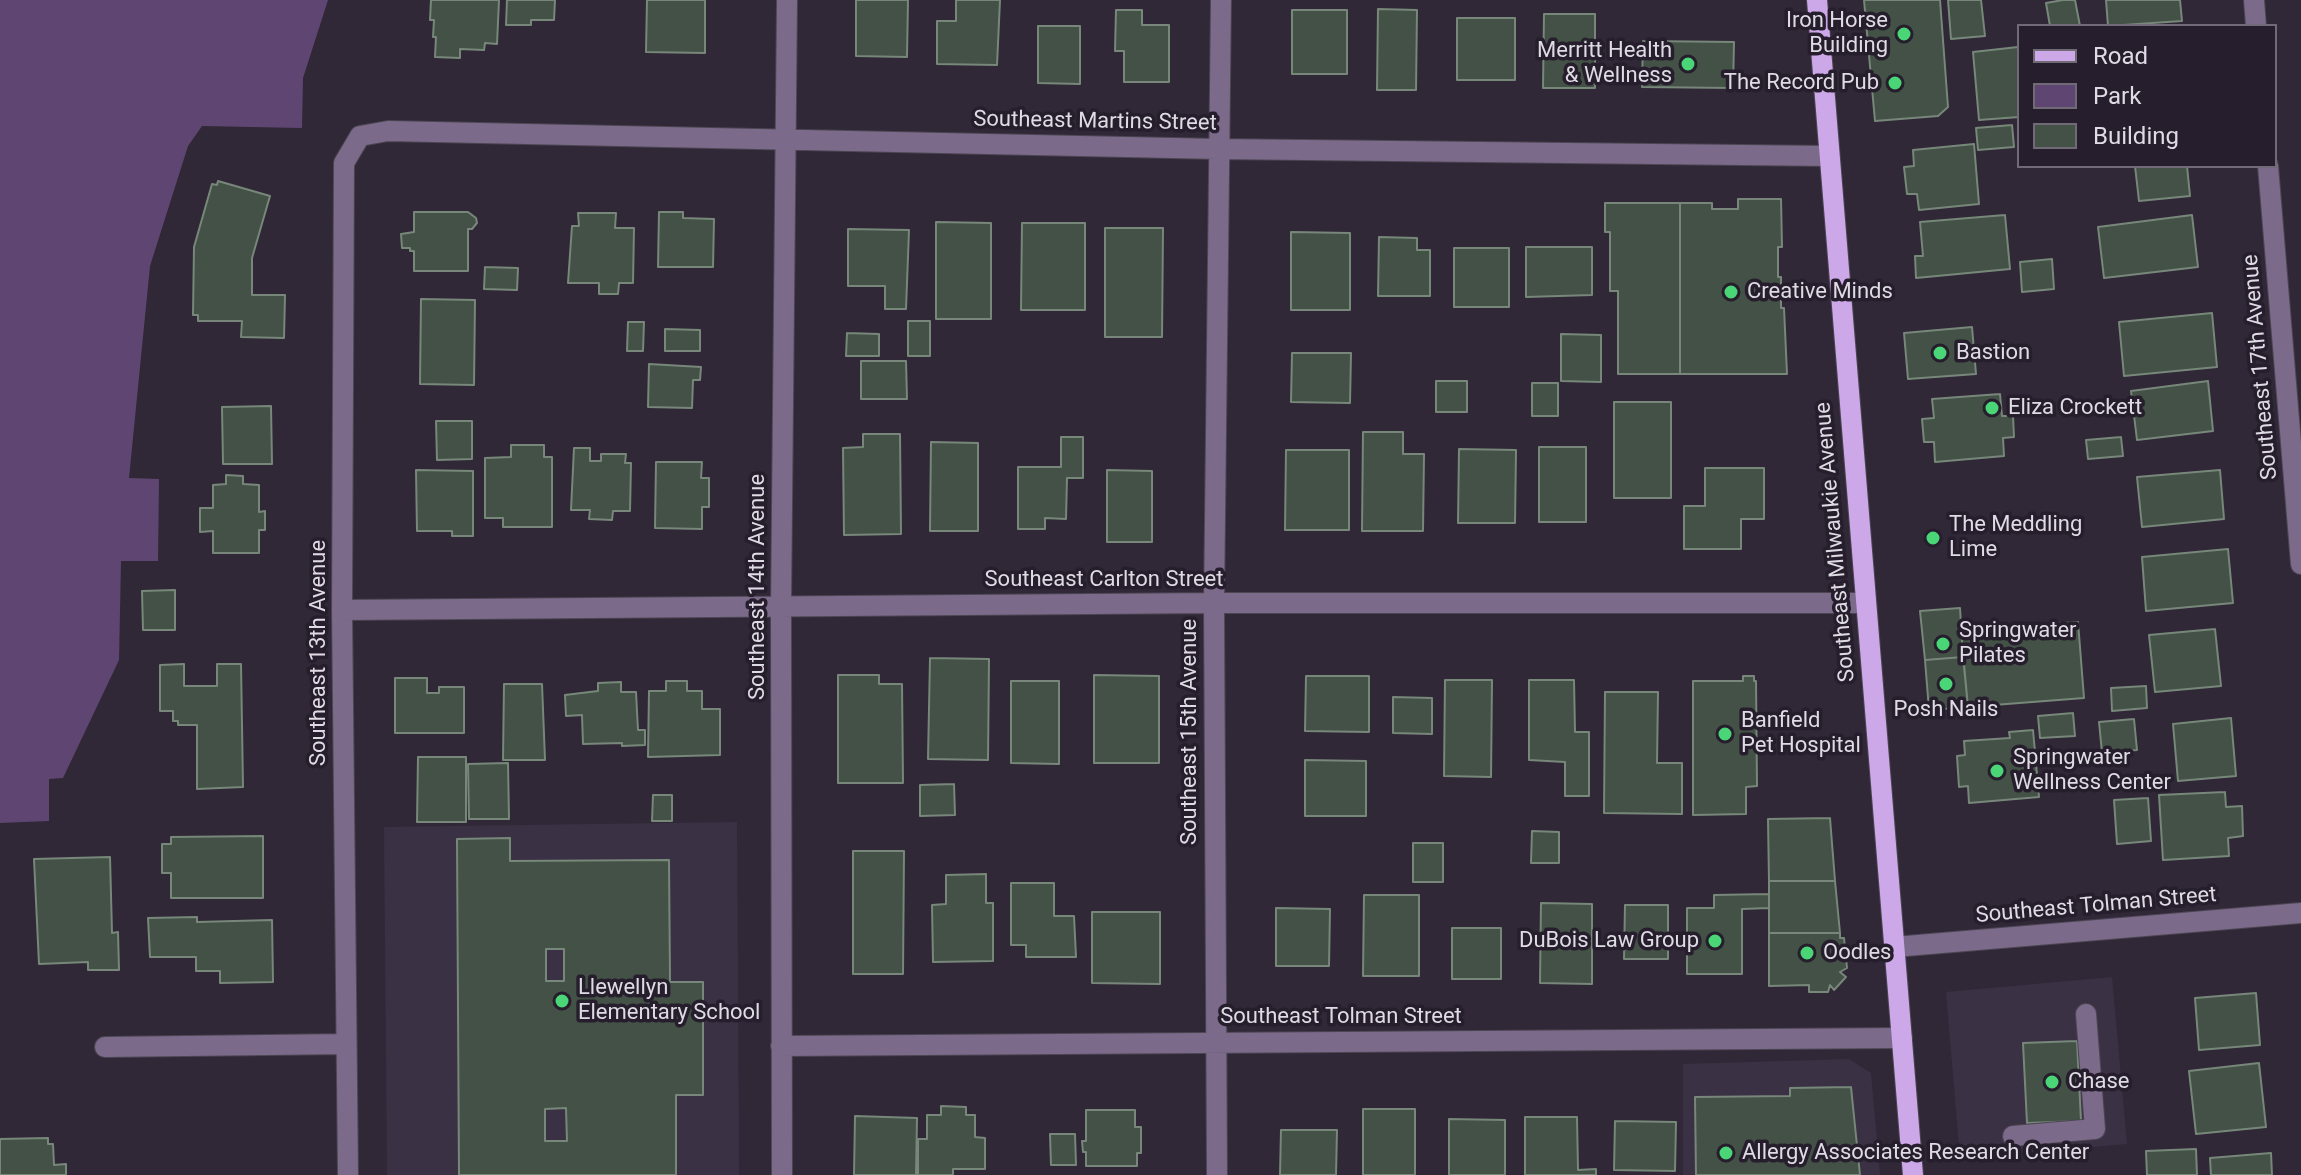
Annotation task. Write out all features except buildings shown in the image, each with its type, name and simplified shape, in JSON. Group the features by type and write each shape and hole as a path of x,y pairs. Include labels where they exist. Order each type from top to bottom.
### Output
{"main road":[{"name":"Southeast Milwaukie Avenue","path":"1817,0 1913,1175"}],"street":[{"name":"Southeast 14th Avenue","path":"782,1175 781,607 787,0"},
{"name":"Southeast 15th Avenue","path":"1217,1175 1214,603 1221,0"},
{"path":"2254,0 2256,24"},
{"name":"Southeast Martins Street","path":"360,136 388,131 1218,149 1828,156"},
{"name":"Southeast 13th Avenue","path":"348,1175 342,610 344,163 360,136"},
{"name":"Southeast 17th Avenue","path":"2268,168 2301,564"},
{"name":"Southeast Carlton Street","path":"342,610 1214,603 1865,603"},
{"name":"Southeast Tolman Street","path":"1894,947 2301,913"},
{"path":"2013,1136 2095,1129 2086,1014"},
{"name":"Southeast Tolman Street","path":"781,1046 1902,1038"},
{"path":"105,1047 346,1044"}],"shaded area":[{"name":"Llewellyn Elementary School","path":"737,822 739,1175 387,1175 384,827"},
{"path":"2112,977 2127,1144 1960,1158 1946,992"},
{"path":"1849,1059 1871,1073 1880,1175 1683,1175 1683,1064"}],"green space":[{"path":"0,0 328,0 303,78 302,128 202,126 188,146 150,266 129,478 159,479 158,561 121,561 119,660 63,778 49,779 49,821 0,823"}],"place":[{"name":"Iron Horse Building","path":"1904,34"},
{"name":"Merritt Health & Wellness","path":"1688,64"},
{"name":"The Record Pub","path":"1895,83"},
{"name":"Creative Minds","path":"1731,292"},
{"name":"Bastion","path":"1940,353"},
{"name":"Eliza Crockett","path":"1992,408"},
{"name":"The Meddling Lime","path":"1933,538"},
{"name":"Springwater Pilates","path":"1943,644"},
{"name":"Posh Nails","path":"1946,684"},
{"name":"Banfield Pet Hospital","path":"1725,734"},
{"name":"Springwater Wellness Center","path":"1997,771"},
{"name":"DuBois Law Group","path":"1715,941"},
{"name":"Oodles","path":"1807,953"},
{"name":"Llewellyn Elementary School","path":"562,1001"},
{"name":"Chase","path":"2052,1082"},
{"name":"Allergy Associates Research Center","path":"1726,1153"}]}
